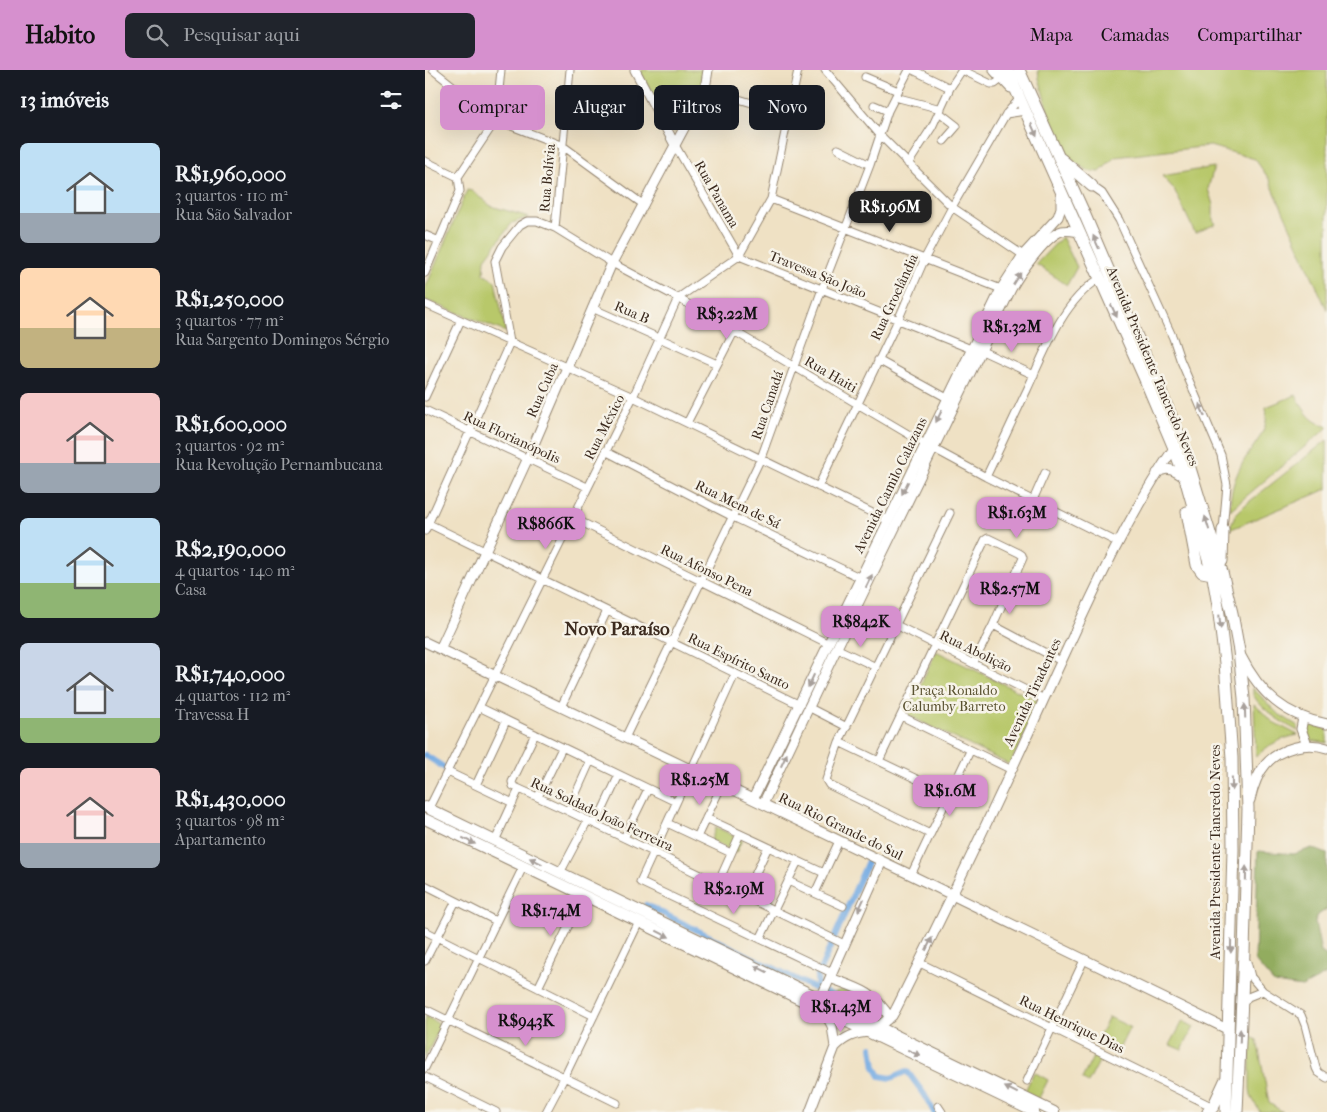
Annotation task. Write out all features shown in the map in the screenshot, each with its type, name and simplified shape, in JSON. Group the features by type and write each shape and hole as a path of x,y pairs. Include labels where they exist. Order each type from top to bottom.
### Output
{"main road":[{"path":"1019,70 1022,95"},
{"path":"1022,95 1029,70"},
{"name":"Avenida Presidente Tancredo Neves","path":"1002,73 1022,95 1056,154 1084,213 1181,439 1218,572 1232,613 1239,651 1244,698 1247,809 1239,1085"},
{"name":"Avenida Presidente Tancredo Neves","path":"1022,95 1025,111 1174,448 1185,478 1184,493 1197,565 1202,572 1218,572"},
{"path":"1056,154 1092,186"},
{"path":"1218,572 1223,530"},
{"name":"Avenida Presidente Tancredo Neves","path":"1218,572 1218,606 1225,663 1232,758 1233,849 1226,1112"},
{"path":"427,808 561,873 822,993 879,1026 1054,1112"},
{"path":"425,819 1034,1112"},
{"path":"1211,1110 1227,1077"},
{"path":"1237,1112 1239,1085"},
{"path":"1239,1085 1246,1112"}],"street":[{"path":"433,70 452,85"},
{"path":"500,85 501,70"},
{"name":"Rua Bolívia","path":"555,228 570,70"},
{"path":"635,70 675,145"},
{"name":"Rua Cuba","path":"706,85 708,70"},
{"name":"Rua México","path":"795,85 798,70"},
{"path":"825,70 880,135 953,207 1023,255"},
{"name":"Rua Canadá","path":"625,738 761,458 822,289 870,165 888,111 909,70"},
{"path":"913,70 950,88"},
{"path":"908,164 932,127 950,88 962,70 991,84 995,84 1002,73"},
{"path":"865,78 897,94 940,111 957,126 944,141"},
{"name":"Rua Groelândia","path":"818,487 856,404 899,318 925,258 1006,114 1022,95"},
{"path":"874,105 888,111"},
{"path":"1006,114 1025,111"},
{"path":"425,273 460,191 459,176 489,130"},
{"path":"522,130 563,146 645,205"},
{"name":"Rua Cuba","path":"440,649 528,458 612,263 645,205 683,130"},
{"name":"Rua México","path":"427,808 448,772 543,580 587,487 633,397 678,298 739,256 771,199 786,130"},
{"name":"Rua Panama","path":"675,145 739,256"},
{"path":"838,149 870,165"},
{"path":"425,161 459,176"},
{"path":"1092,186 1102,193 1119,220 1173,338 1221,455 1227,485 1223,530"},
{"name":"Avenida Camilo Calazans","path":"753,799 804,706 929,446 947,398 1001,289 1023,255 1058,217 1061,208 1061,192"},
{"path":"771,199 1001,289"},
{"name":"Rua Haiti","path":"510,342 495,261 502,247 520,225 527,221 537,221 555,228 612,263 678,298 929,446 986,477 1117,542"},
{"name":"Avenida Camilo Calazans","path":"850,610 861,578 889,521 929,446 964,388 1011,289 1030,260 1059,232 1069,230 1079,232"},
{"path":"425,235 439,242"},
{"name":"Travessa São João","path":"739,256 899,318 971,349"},
{"path":"986,477 1064,316 1081,292 1099,279"},
{"path":"425,304 633,397 889,521"},
{"name":"Rua B","path":"592,308 717,364"},
{"path":"425,397 461,320"},
{"path":"687,423 734,332"},
{"path":"426,526 510,342"},
{"path":"982,351 1034,375"},
{"path":"878,360 947,398"},
{"path":"955,383 964,388"},
{"name":"Rua Florianópolis","path":"425,410 587,487"},
{"name":"Avenida Tiradentes","path":"879,1026 897,1009 1012,770 1117,542 1155,475 1174,448"},
{"name":"Rua Mem de Sá","path":"605,451 733,517 861,578"},
{"path":"1155,475 1165,469 1173,470 1185,478"},
{"path":"1033,500 1045,473"},
{"path":"930,834 826,782 826,778 839,742 950,513"},
{"name":"Rua Afonso Pena","path":"573,518 876,667"},
{"name":"Rua Espírito Santo","path":"426,526 485,552 847,727"},
{"path":"879,761 985,540 988,538 1019,553 1023,558 993,625 973,662"},
{"path":"561,707 607,611"},
{"name":"Rua Abolição","path":"896,625 1044,699"},
{"path":"993,625 1061,661"},
{"name":"Rua Rio Grande do Sul","path":"425,642 1229,1030"},
{"path":"1239,651 1258,685 1271,698 1285,709 1303,718 1327,724"},
{"path":"735,674 640,882 816,966 869,995 880,1003 889,1018"},
{"name":"Avenida Camilo Calazans","path":"763,804 804,706"},
{"path":"479,707 590,762 677,802"},
{"path":"901,716 1012,770"},
{"path":"1303,718 1301,724 1302,735 1307,745"},
{"path":"475,785 506,721"},
{"name":"Rua Soldado João Ferreira","path":"535,734 512,784 519,789 588,820 837,941"},
{"path":"839,742 948,794"},
{"path":"1247,809 1253,786 1265,765 1280,754 1299,746 1315,745 1327,748"},
{"path":"538,797 562,748"},
{"path":"911,875 970,751"},
{"path":"568,811 590,762"},
{"path":"448,772 513,803"},
{"path":"596,824 619,775"},
{"path":"697,837 722,785"},
{"path":"495,841 519,789"},
{"path":"624,838 647,789"},
{"path":"706,818 824,873"},
{"path":"561,873 588,820"},
{"path":"667,823 731,853"},
{"path":"718,883 740,834"},
{"path":"815,893 839,841"},
{"path":"745,896 768,847"},
{"path":"760,939 798,861"},
{"path":"835,1048 832,1026 824,1011 822,993 837,941 881,861"},
{"path":"425,1068 523,867"},
{"path":"788,881 843,906"},
{"path":"425,886 496,921"},
{"path":"538,988 583,896"},
{"path":"425,960 456,901"},
{"path":"546,1112 639,922"},
{"path":"425,931 594,1016"},
{"path":"1244,952 1251,976 1263,991 1301,1015 1316,1068 1318,1072 1327,1078"},
{"path":"1027,1081 1084,960"},
{"name":"Rua Henrique Dias","path":"919,963 1052,1027 1211,1110"},
{"path":"1241,1007 1248,997 1263,991"},
{"path":"425,1009 617,1103"},
{"path":"810,1112 835,1048 849,1035 870,1032"},
{"path":"425,1077 496,1112"}],"green space":[{"path":"642,70 704,70 701,85 654,85 654,98 640,73"},
{"path":"1038,70 1327,70 1327,310 1269,179 1255,159 1210,146 1115,157 1100,172 1088,171 1071,160 1052,127"},
{"path":"1214,167 1208,189 1213,205 1213,220 1216,224 1195,233 1174,189 1162,176"},
{"path":"467,190 472,191 491,206 529,217 512,223 485,259 484,274 495,281 506,332 425,300 425,289"},
{"path":"1062,237 1077,267 1067,285 1036,264"},
{"path":"1296,395 1308,414 1316,422 1327,425 1327,428 1230,510 1232,492 1242,464 1263,431 1267,416 1266,407"},
{"path":"1327,440 1327,489 1229,530 1235,515 1245,505"},
{"name":"Praça Ronaldo Calumby Barreto","path":"936,651 1040,702 1010,765 907,715"},
{"path":"1253,688 1277,713 1298,726 1298,731 1262,707 1253,695"},
{"path":"1254,704 1273,722 1298,735 1275,743 1256,757"},
{"path":"1306,724 1327,729 1327,743 1307,741 1304,737"},
{"path":"716,827 742,840 736,853 711,840"},
{"path":"1312,848 1327,854 1327,909 1318,915 1315,922 1321,952 1327,956 1327,974 1302,987 1274,983 1255,961 1258,851 1294,854"},
{"path":"839,990 858,995 882,1009 887,1013 882,1022 877,1020 875,1009 871,1004 833,994"},
{"path":"425,1016 441,1025 425,1058"},
{"path":"1109,1017 1130,1027 1117,1053 1096,1043"},
{"path":"1183,1021 1194,1027 1182,1050 1170,1045"},
{"path":"1250,1036 1257,1040 1269,1103 1283,1112 1260,1112 1251,1096"},
{"path":"1094,1055 1101,1058 1088,1083 1082,1079"},
{"path":"1034,1072 1048,1080 1038,1100 1024,1093"}],"waterway":[{"path":"425,755 448,770"},
{"path":"818,990 817,977 868,861"},
{"path":"646,905 818,990 863,1003 868,1005 874,1012"},
{"path":"872,1047 875,1067 880,1076 891,1078 907,1071 924,1094 934,1112"}],"district":[{"name":"Novo Paraíso","path":"617,628"}]}
